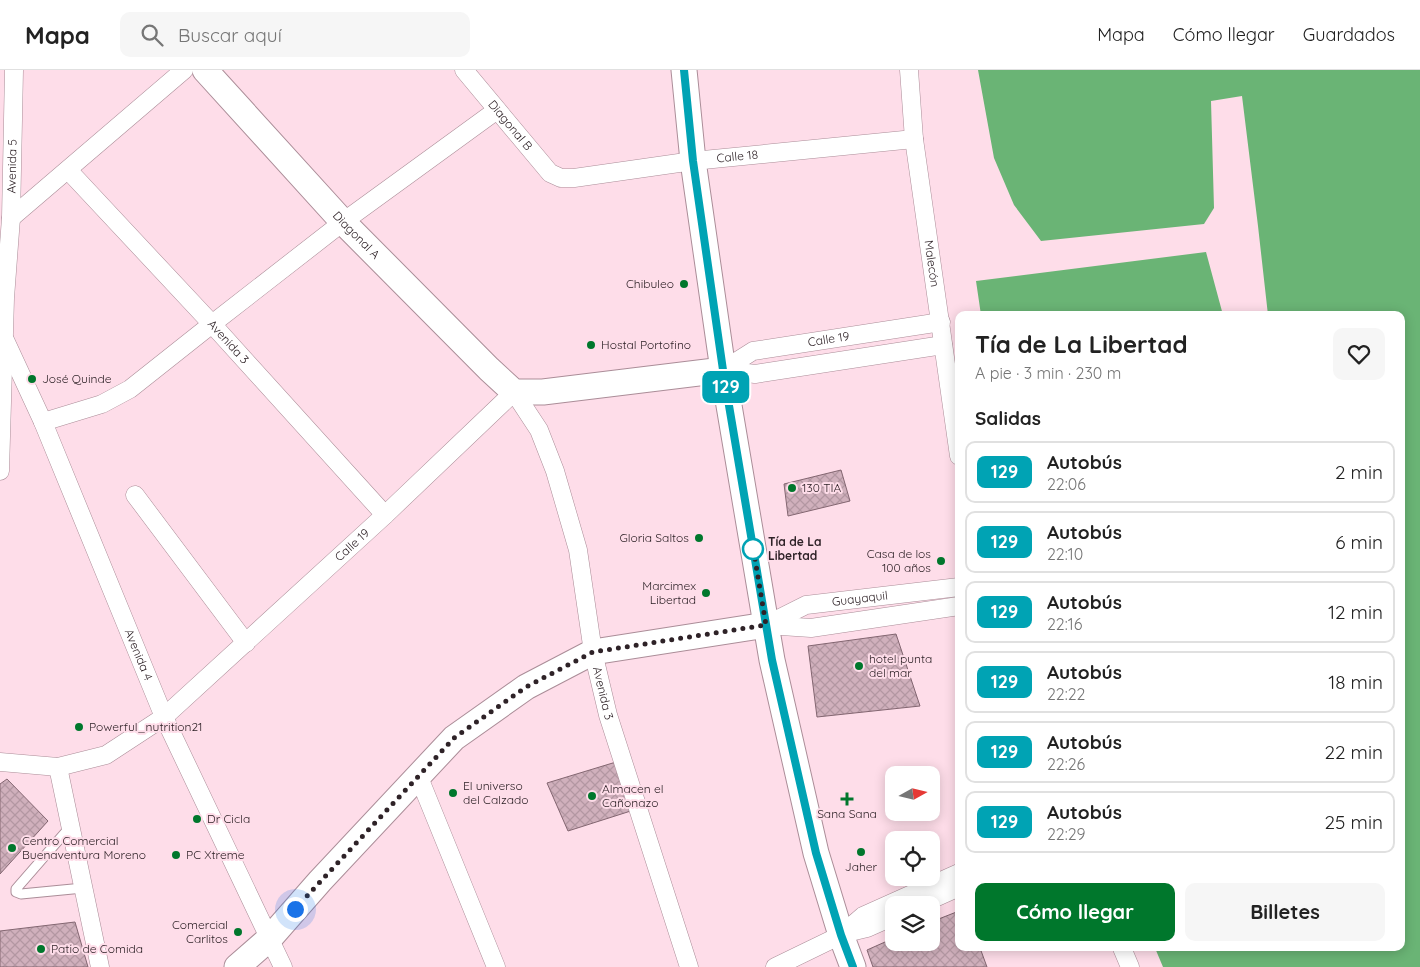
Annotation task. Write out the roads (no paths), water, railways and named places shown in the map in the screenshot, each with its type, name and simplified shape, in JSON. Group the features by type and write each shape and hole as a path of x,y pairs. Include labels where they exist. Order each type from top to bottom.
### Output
{"street":[{"name":"Avenida 5","path":"0,471 5,340 2,298 11,218 14,70"},
{"path":"11,218 184,70"},
{"name":"Diagonal A","path":"206,70 343,222 514,392"},
{"name":"Diagonal B","path":"464,70 550,173 561,178"},
{"path":"684,70 715,371 772,660 816,853 841,935 853,967"},
{"name":"Malecón","path":"908,70 914,139 955,428"},
{"path":"43,422 102,404 130,389 343,222 497,110"},
{"name":"Calle 18","path":"561,178 574,178 693,161 914,139"},
{"name":"Avenida 3","path":"68,170 212,324 385,516"},
{"name":"Calle 19","path":"715,371 753,351 941,322"},
{"name":"Avenida 4","path":"5,340 43,422 164,716 283,967"},
{"name":"Calle 19","path":"0,762 58,767 106,755 164,716 385,516 514,392 543,392 715,371 755,374 943,345"},
{"name":"Avenida 3","path":"514,392 539,430 555,471 578,550 593,652 608,716 689,967"},
{"path":"135,495 246,642"},
{"name":"Guayaquil","path":"766,625 806,605 955,587"},
{"name":"Guayaquil","path":"237,967 270,938 320,881 454,738 526,687 593,652 766,625 810,628 955,607"},
{"path":"58,767 100,967"},
{"path":"418,775 496,967"},
{"path":"841,935 863,916 955,875"},
{"path":"939,896 955,889"},
{"path":"775,967 841,935 867,928 885,920"},
{"path":"1123,951 1130,967"}],"lane":[{"path":"70,827 16,889 16,892 21,894 83,888"}],"place":[{"name":"Chibuleo","path":"684,284"},
{"name":"Hostal Portofino","path":"591,345"},
{"name":"José Quinde","path":"32,379"},
{"name":"130 TIA","path":"792,488"},
{"name":"Gloria Saltos","path":"699,538"},
{"name":"Tía de La Libertad","path":"753,549"},
{"name":"Casa de los 100 años","path":"941,561"},
{"name":"Marcimex Libertad","path":"706,593"},
{"name":"hotel punta del mar","path":"859,666"},
{"name":"Powerful_nutrition21","path":"79,727"},
{"name":"El universo del Calzado","path":"453,793"},
{"name":"Almacen el Cañonazo","path":"592,796"},
{"name":"Sana Sana","path":"847,799"},
{"name":"Dr Cicla","path":"197,819"},
{"name":"Centro Comercial Buenaventura Moreno","path":"12,848"},
{"name":"Jaher","path":"861,852"},
{"name":"PC Xtreme","path":"176,855"},
{"name":"Comercial Carlitos","path":"238,932"},
{"name":"Patio de Comida","path":"41,949"}]}
